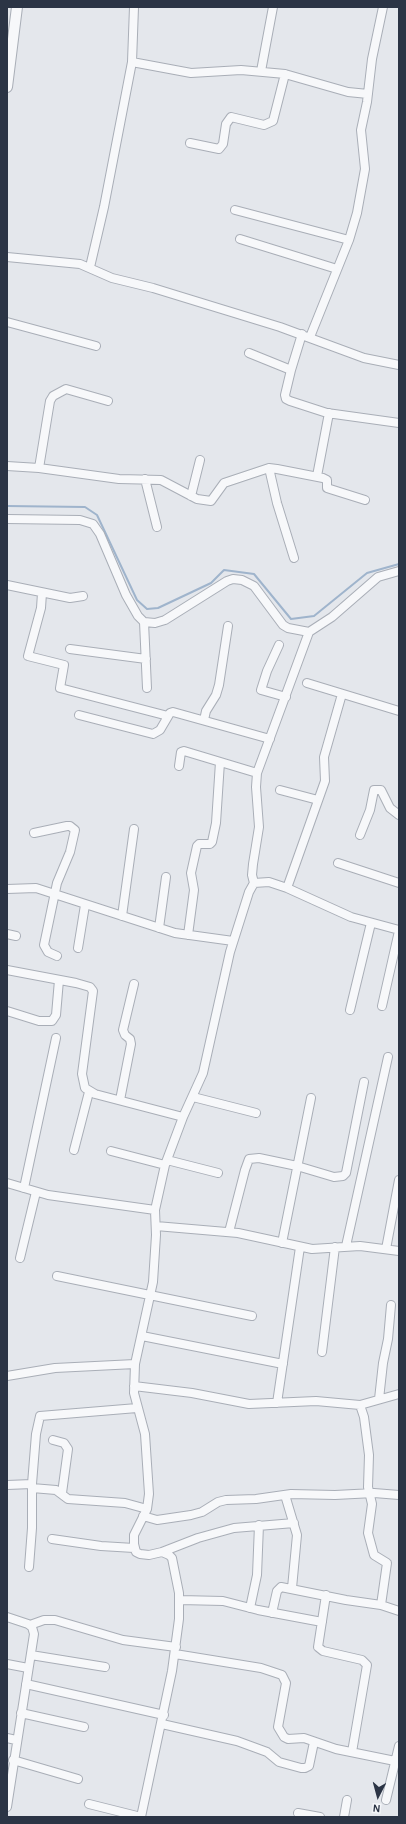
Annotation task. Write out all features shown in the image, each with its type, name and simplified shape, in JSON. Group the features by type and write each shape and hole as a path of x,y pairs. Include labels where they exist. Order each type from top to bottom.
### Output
{"street":[{"path":"7,87 8,66 17,7"},
{"path":"90,267 132,62 134,50 134,7"},
{"path":"260,71 273,7"},
{"path":"383,7 373,53 368,94 361,130 364,175 357,214 349,240 337,269 291,370 285,395 290,402 329,413 399,423"},
{"path":"132,62 191,74 223,70 260,71 285,74 348,92 368,94"},
{"path":"190,143 219,149 223,144 226,124 231,117 264,125 273,121 285,74"},
{"path":"235,210 349,240"},
{"path":"240,239 337,269"},
{"path":"7,257 80,264 90,267 112,278 159,290 306,336 364,358 399,365"},
{"path":"7,322 96,346"},
{"path":"249,353 291,370"},
{"path":"39,468 50,400 53,396 66,388 108,401"},
{"path":"317,476 329,413"},
{"path":"191,496 200,460"},
{"path":"7,466 39,468 119,479 162,480 197,499 211,501 224,483 269,468 317,476 327,480 327,488 365,500"},
{"path":"269,468 277,503 294,558"},
{"path":"145,479 157,527"},
{"path":"7,519 80,520 96,527 126,595 138,616 144,622 147,688"},
{"path":"294,1523 234,1528 198,1538 162,1552 144,1555 136,1552 134,1548 134,1536 145,1512 149,1494 146,1444 143,1426 137,1408 134,1386 136,1364 150,1296 154,1267 156,1226 155,1210 166,1162 183,1117 203,1073 233,941 249,892 254,883 252,864 259,827 256,787 258,773 309,632 332,617 378,577 399,571"},
{"path":"144,622 165,620 227,581 233,579 242,580 254,586 283,625 292,629 309,632"},
{"path":"7,585 70,598 83,596"},
{"path":"42,593 41,608 28,656 64,665 60,688 168,716"},
{"path":"204,720 206,711 216,695 219,685 228,626"},
{"path":"279,645 267,671 261,690 286,697"},
{"path":"70,649 146,659"},
{"path":"307,683 399,711"},
{"path":"287,888 326,778 324,757 342,694"},
{"path":"79,715 153,734 160,730 168,716 173,712 270,739"},
{"path":"179,766 181,752 184,751 258,773"},
{"path":"188,935 194,890 191,873 197,846 199,844 210,844 212,839 216,823 220,762"},
{"path":"280,790 318,800"},
{"path":"360,835 371,807 374,790 381,790 390,808 399,815"},
{"path":"34,833 62,826 70,826 75,830 72,847 61,872 54,894 44,945 48,952 57,956"},
{"path":"122,916 134,828"},
{"path":"338,863 399,883"},
{"path":"159,928 166,877"},
{"path":"254,883 269,882 287,888 337,911 371,923 399,930 382,1006"},
{"path":"7,889 36,888 159,928 188,935 233,941"},
{"path":"78,948 86,905"},
{"path":"350,1010 371,923"},
{"path":"7,934 16,936"},
{"path":"7,970 84,985 93,991 82,1074 85,1088 89,1092 183,1117"},
{"path":"7,1010 40,1021 52,1021 56,1015 59,980"},
{"path":"120,1100 131,1044 130,1039 125,1035 123,1030 134,984"},
{"path":"24,1188 56,1038"},
{"path":"346,1246 388,1057"},
{"path":"229,1232 246,1166 250,1159 259,1158 297,1166 334,1177 343,1176 346,1173 364,1082"},
{"path":"74,1150 89,1092"},
{"path":"193,1097 256,1113"},
{"path":"282,1243 311,1098"},
{"path":"111,1150 218,1173"},
{"path":"386,1249 399,1180"},
{"path":"7,1183 36,1192 64,1198 155,1210"},
{"path":"20,1258 36,1192"},
{"path":"156,1226 229,1232 312,1249 346,1246 399,1251"},
{"path":"277,1403 300,1247"},
{"path":"322,1352 335,1247"},
{"path":"57,1276 252,1316"},
{"path":"379,1399 382,1363 388,1339 391,1305"},
{"path":"142,1336 283,1364"},
{"path":"7,1376 55,1368 136,1364"},
{"path":"134,1386 192,1393 244,1403 316,1401 360,1405 399,1394"},
{"path":"360,1405 364,1417 369,1455 369,1494 372,1504 368,1533 374,1555 387,1563 381,1605"},
{"path":"29,1567 32,1528 32,1486 36,1434 40,1416 137,1408"},
{"path":"53,1440 64,1443 68,1449 62,1493"},
{"path":"7,1484 56,1490 68,1499 125,1503 145,1512 157,1520 191,1515 226,1500 256,1499 285,1495 399,1495"},
{"path":"285,1495 294,1523 297,1541 292,1588"},
{"path":"250,1608 257,1575 259,1525"},
{"path":"52,1539 101,1546 134,1548"},
{"path":"89,1804 141,1817 164,1715 176,1650 180,1600 174,1563 169,1555 162,1552"},
{"path":"272,1613 278,1588 292,1588 346,1600 381,1605 399,1611"},
{"path":"326,1595 318,1647 320,1650 362,1660 367,1665 352,1752"},
{"path":"180,1600 217,1600 272,1613 322,1622"},
{"path":"7,1617 30,1625 44,1620 55,1620 116,1638 261,1668 282,1674 286,1683 278,1716 279,1731 288,1739 304,1738 336,1749 394,1761"},
{"path":"7,1803 34,1634 30,1625"},
{"path":"31,1655 105,1667"},
{"path":"7,1664 28,1668"},
{"path":"26,1684 164,1715"},
{"path":"21,1713 84,1727"},
{"path":"162,1724 236,1741 267,1752 279,1762 301,1768 308,1766 314,1742"},
{"path":"7,1738 16,1740"},
{"path":"386,1800 394,1761 399,1746"},
{"path":"13,1760 78,1779"},
{"path":"344,1817 347,1800"},
{"path":"298,1813 320,1817"}],"waterway":[{"path":"7,506 85,507 97,515 137,600 147,609 158,608 211,583 224,570 254,574 291,619 314,616 367,573 399,564"}]}
